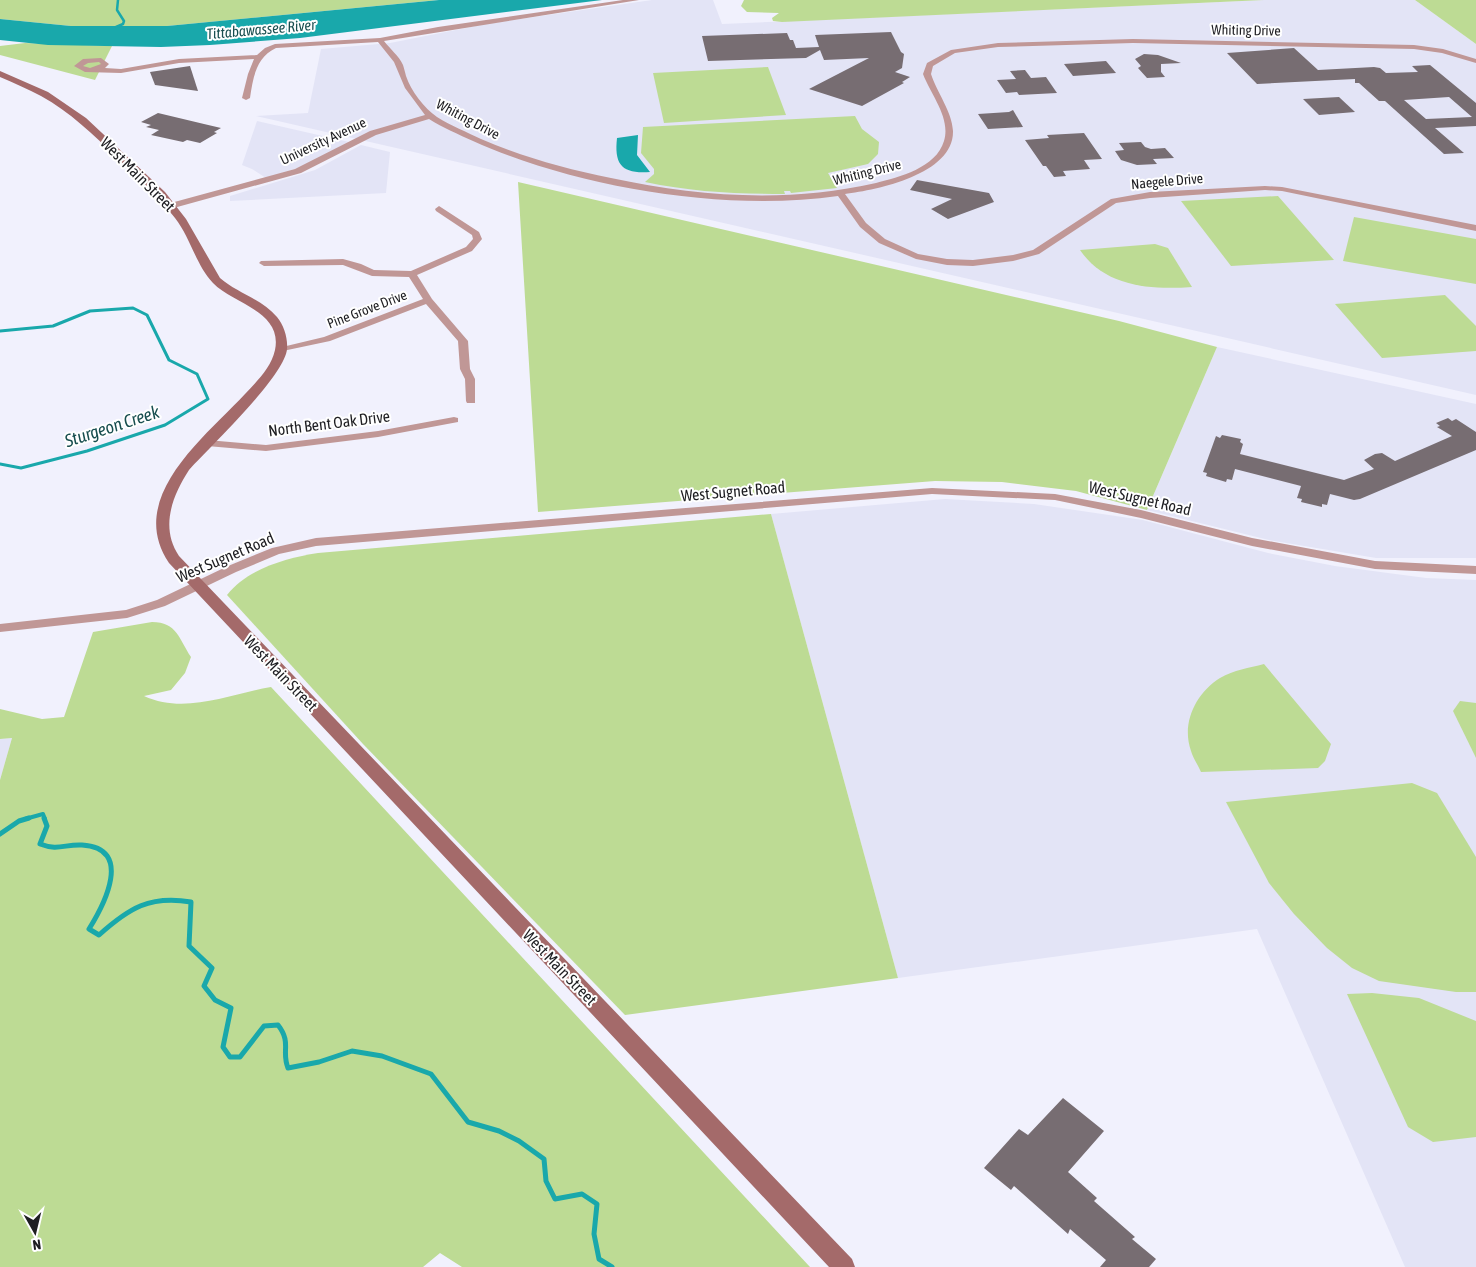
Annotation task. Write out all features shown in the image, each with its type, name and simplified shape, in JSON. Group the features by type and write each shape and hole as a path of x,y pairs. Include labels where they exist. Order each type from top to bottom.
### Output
{"street":[{"path":"246,98 257,57 266,49 275,46 380,40 438,29 636,0"},
{"name":"Whiting Drive","path":"380,40 398,64 411,93 430,116 517,158 557,169 670,194 747,200 795,198 840,193 876,185 907,175 932,162 947,142 949,130 947,118 927,74 930,65 937,59 967,48 1133,42 1405,47 1443,51 1476,61"},
{"path":"93,69 121,71 186,60 257,57"},
{"name":"West Main Street","path":"0,74 44,94 83,120 161,194 181,219 216,280 273,319 279,330 280,350 270,374 175,480 164,505 162,518 163,536 168,552 198,586 844,1267"},
{"name":"University Avenue","path":"170,206 298,171 373,133 430,116"},
{"name":"Naegele Drive","path":"840,193 862,225 882,241 916,256 947,262 992,261 1036,252 1114,201 1150,195 1264,188 1476,228"},
{"name":"Pine Grove Drive","path":"280,350 327,339 428,300 412,274 468,249 478,239 476,234 440,209"},
{"path":"264,263 343,262 358,266 372,273 412,274"},
{"path":"428,300 463,341 465,369 470,379 471,401"},
{"name":"North Bent Oak Drive","path":"207,443 266,448 378,434 454,420"},
{"name":"West Sugnet Road","path":"0,628 127,614 161,603 232,569 276,551 316,542 932,491 1055,497 1141,514 1252,542 1375,565 1476,570"}],"shaded area":[{"path":"652,0 713,0 722,24 1264,0 1415,0 1476,44 1476,395 256,116 308,113 321,49 390,43 486,24"},
{"path":"257,121 349,142 301,167 266,178 242,165"},
{"path":"361,145 390,152 386,193 230,201 230,196 315,170"},
{"path":"1217,347 1476,404 1476,558 1376,558 1269,540 1147,510"},
{"path":"945,499 1034,504 1143,520 1268,553 1335,566 1426,578 1476,580 1476,1267 1405,1267 1257,929 898,978 771,514"},
{"path":"12,738 0,780 0,739"}],"green space":[{"path":"0,0 439,0 167,26 71,26 0,19"},
{"path":"744,0 1264,0 782,22 773,21 772,18 779,13 747,12 741,6"},
{"path":"1415,0 1476,0 1476,44"},
{"path":"25,43 112,46 95,80 0,55 0,46"},
{"path":"768,67 786,115 664,123 653,73"},
{"path":"855,116 862,129 879,142 878,154 868,164 828,173 837,188 791,193 790,191 784,191 785,194 749,194 697,190 645,182 654,174 654,169 641,153 643,127"},
{"path":"518,182 1119,321 1217,347 1147,510 1076,491 1002,482 935,481 538,512"},
{"path":"1278,196 1334,260 1231,266 1181,201"},
{"path":"1354,217 1476,239 1476,284 1343,261"},
{"path":"1155,244 1168,248 1192,287 1161,288 1130,284 1102,272 1080,250"},
{"path":"1445,295 1476,326 1476,351 1382,358 1335,304"},
{"path":"771,514 898,978 625,1015 363,744 227,595 245,578 268,566 318,553"},
{"path":"152,622 172,628 191,657 185,673 171,690 144,696 175,704 191,703 271,687 810,1267 462,1267 440,1253 423,1267 0,1267 0,780 12,738 0,739 0,709 42,719 64,717 93,632"},
{"path":"1264,664 1331,744 1325,761 1318,768 1201,772 1192,754 1188,740 1189,720 1198,700 1211,684 1225,675"},
{"path":"1460,701 1476,703 1476,758 1453,711"},
{"path":"1412,783 1437,793 1476,857 1476,992 1456,992 1379,981 1352,968 1327,948 1294,914 1269,883 1226,802"},
{"path":"1372,993 1419,998 1476,1021 1476,1137 1433,1142 1408,1127 1347,994"}],"water":[{"name":"Tittabawassee River","path":"439,0 602,0 300,38 210,45 161,47 48,45 0,40 0,19 71,26 167,26"},
{"path":"638,135 637,155 650,172 626,169 622,166 617,155 617,138"}],"building":[{"path":"891,32 901,52 904,54 902,68 895,72 910,77 902,82 904,83 862,106 809,89 869,58 824,60 820,50 806,58 708,61 702,36 787,33 790,40 793,40 796,48 819,47 815,35"},
{"path":"1294,48 1318,70 1374,67 1380,68 1386,73 1418,72 1412,66 1430,65 1476,103 1476,126 1435,128 1464,153 1444,154 1385,101 1379,101 1359,83 1355,83 1355,79 1257,84 1227,53","holes":["1449,97 1472,117 1426,119 1404,100"]},
{"path":"1144,54 1158,55 1181,63 1161,64 1161,72 1165,77 1147,78 1138,68 1141,66 1135,59"},
{"path":"1106,61 1116,73 1073,76 1064,64"},
{"path":"190,66 198,91 155,85 150,72"},
{"path":"1025,70 1031,78 1046,77 1057,93 1019,95 1017,92 1006,93 997,80 1016,79 1010,71"},
{"path":"1339,97 1355,112 1319,115 1303,99"},
{"path":"1013,110 1023,127 988,129 978,114 1009,112"},
{"path":"158,113 221,128 214,132 217,133 200,143 187,140 183,142 151,135 159,130 146,127 151,125 141,122"},
{"path":"1084,133 1102,159 1084,160 1090,169 1063,171 1066,176 1054,177 1046,166 1043,166 1025,140 1049,138 1047,135"},
{"path":"1141,142 1145,147 1151,149 1165,148 1174,158 1153,159 1157,164 1137,165 1121,160 1115,151 1124,150 1119,143"},
{"path":"917,180 989,193 994,202 948,219 931,209 952,199 910,190"},
{"path":"1448,418 1452,421 1456,419 1476,432 1476,450 1360,499 1354,500 1330,494 1327,505 1322,504 1322,507 1301,502 1302,499 1297,498 1301,486 1235,469 1232,480 1227,479 1226,482 1206,476 1207,473 1203,472 1216,436 1220,438 1222,435 1241,439 1240,442 1243,444 1240,454 1344,480 1374,469 1364,460 1375,454 1382,453 1395,461 1452,436 1437,427 1440,426 1436,423"},
{"path":"1063,1098 1104,1131 1068,1172 1097,1198 1094,1201 1135,1237 1132,1239 1156,1259 1149,1267 1100,1267 1106,1260 1070,1229 1068,1234 1014,1186 1011,1190 984,1168 1019,1129 1028,1135"}],"waterway":[{"path":"116,27 123,24 124,21 117,10 118,0"},
{"name":"Sturgeon Creek","path":"0,331 53,326 90,311 133,308 147,315 169,360 197,374 208,399 165,425 87,451 21,468 0,464"},
{"path":"25,819 43,814 45,819"},
{"path":"0,834 19,821 29,818"},
{"path":"44,818 47,826 40,844 57,847 82,845 98,848 107,856 111,867 111,879 102,906 89,929 99,935 120,917 152,902 164,900 191,902 189,946 212,968 204,986 215,1000 231,1008 223,1047 230,1057 240,1057 264,1026 278,1025 284,1037 285,1057 288,1068 319,1062 352,1051 382,1056 431,1074 468,1122 499,1131 519,1141 544,1159 546,1181 555,1199 582,1194 597,1204 594,1234 599,1259 612,1267"}]}
